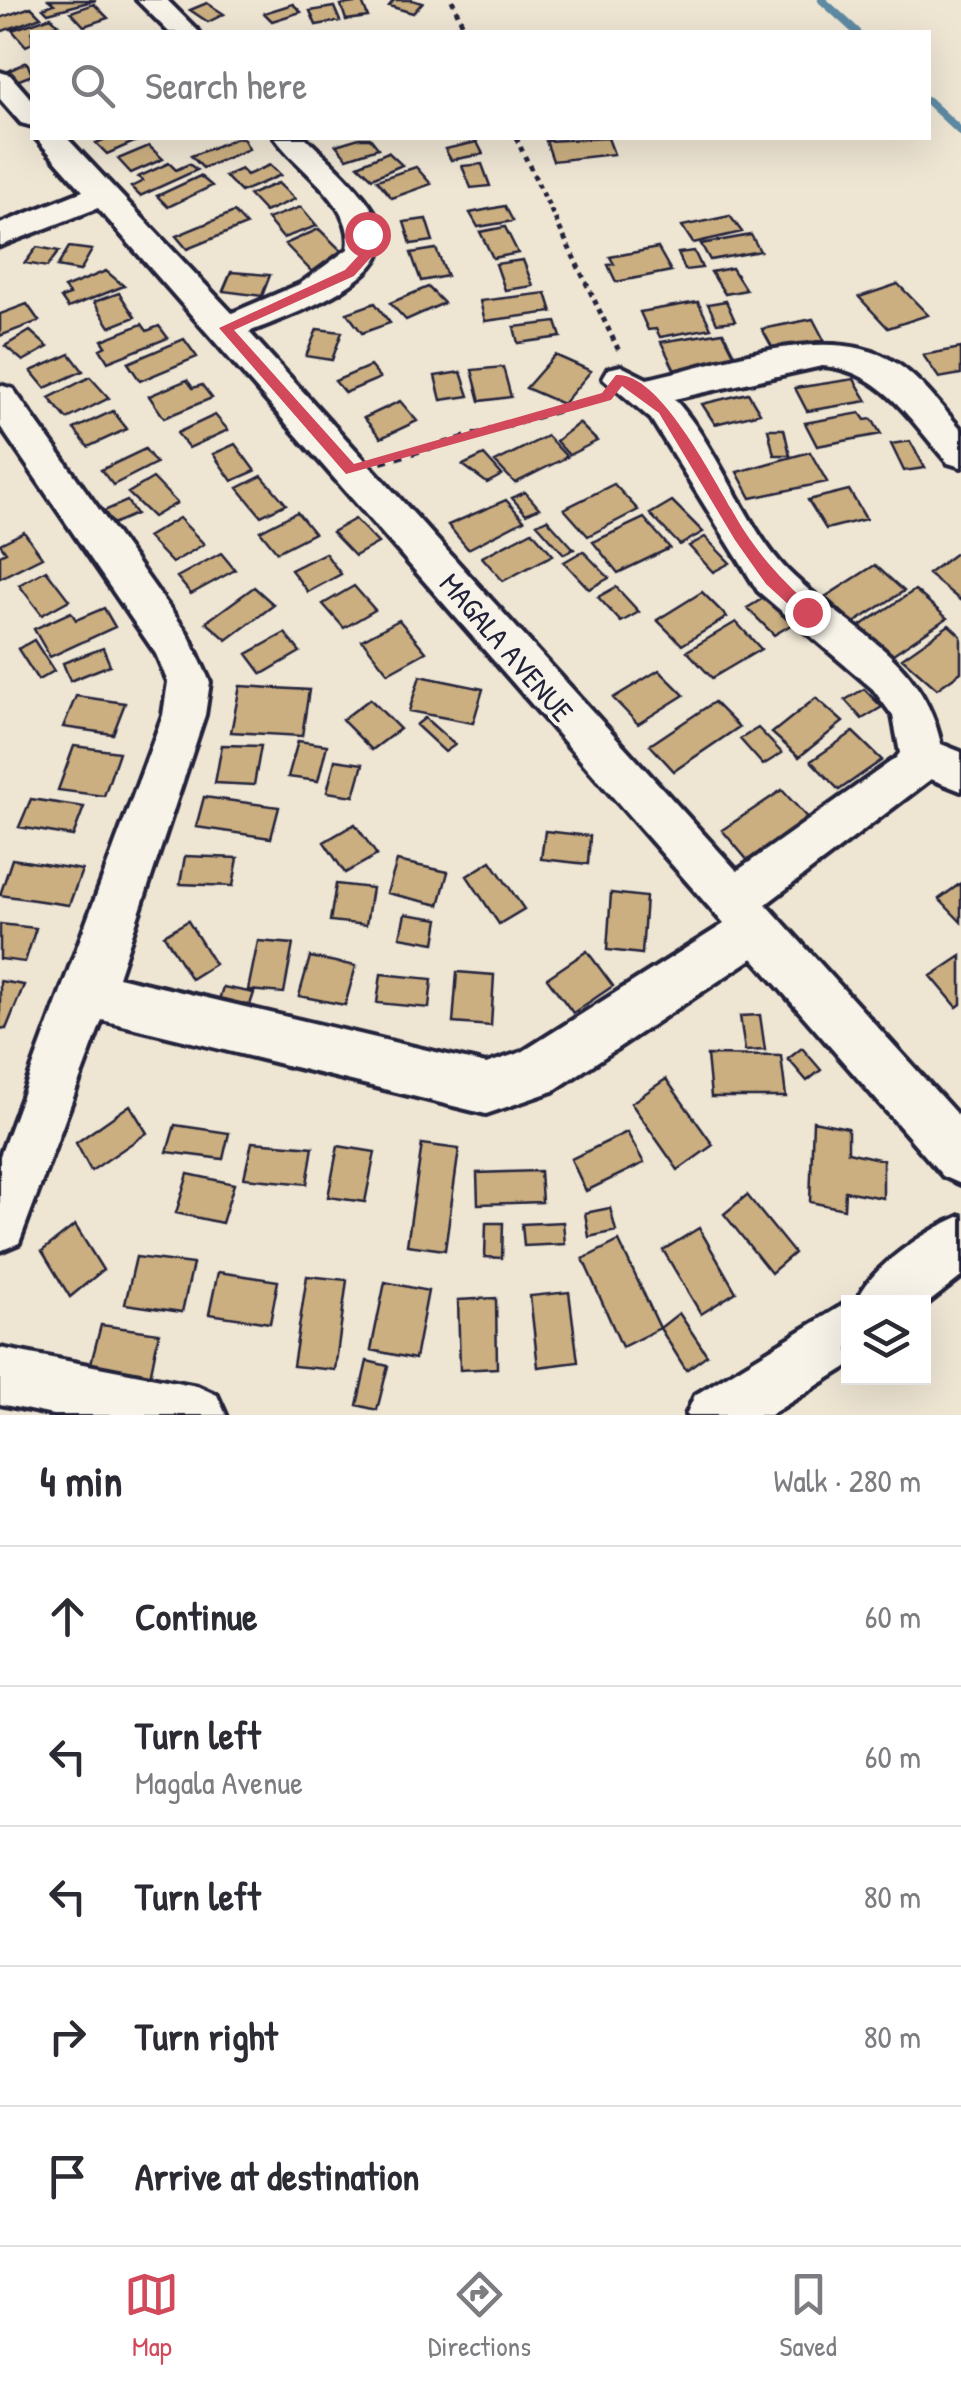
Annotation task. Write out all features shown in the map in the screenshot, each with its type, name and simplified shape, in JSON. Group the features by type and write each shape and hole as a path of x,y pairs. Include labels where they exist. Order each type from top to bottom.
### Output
{"street":[{"path":"151,0 183,30"},
{"path":"0,81 30,115"},
{"name":"MAGALA AVENUE","path":"52,140 226,328 961,1158"},
{"path":"226,328 350,273 366,255 367,234 359,215 292,140"},
{"path":"0,236 102,194"},
{"path":"631,386 848,352 888,371 961,453"},
{"path":"88,993 426,1078 486,1088 535,1072 745,915 912,771 942,764 914,711 888,677 772,580 664,410 631,386"},
{"path":"0,398 172,646 189,682 184,715 88,993 0,1224"},
{"path":"893,1295 961,1242"},
{"path":"714,1415 814,1358 841,1336"},
{"path":"0,1376 127,1409 197,1415"}],"path":[{"path":"452,0 465,30"},
{"path":"351,470 606,397 631,386 621,356 517,140"}],"building":[{"path":"49,0 96,0 48,13 43,8 54,4"},
{"path":"394,0 422,3 413,13 389,6"},
{"path":"362,2 368,17 346,20 341,5"},
{"path":"207,3 224,14 208,22 190,10"},
{"path":"94,4 108,18 84,26 71,12"},
{"path":"293,4 301,12 272,21 264,13"},
{"path":"31,7 41,17 0,32 0,18"},
{"path":"334,7 340,21 316,25 310,11"},
{"path":"51,17 58,24 30,30 30,44 26,46 12,30"},
{"path":"27,62 30,70 30,76 9,84 0,75"},
{"path":"103,140 138,140 107,154 96,143"},
{"path":"232,140 244,140 249,149 203,168 191,156"},
{"path":"372,140 378,148 347,158 336,145"},
{"path":"609,140 614,154 553,161 546,141"},
{"path":"477,142 483,154 451,160 445,149"},
{"path":"149,146 163,159 131,173 118,159"},
{"path":"388,152 402,165 372,178 358,165"},
{"path":"169,163 176,170 189,164 197,170 140,196 131,187 143,181 138,177"},
{"path":"482,164 490,186 471,188 462,166"},
{"path":"270,165 281,175 241,192 225,176 241,169 247,175"},
{"path":"416,167 431,184 392,198 377,180"},
{"path":"200,176 212,186 168,207 157,196"},
{"path":"278,183 295,199 265,212 249,195"},
{"path":"505,206 513,221 478,227 470,213"},
{"path":"301,207 317,226 283,238 267,219"},
{"path":"234,212 246,225 187,249 176,236"},
{"path":"730,216 742,232 693,243 682,226"},
{"path":"426,219 433,241 411,244 404,222"},
{"path":"505,227 518,253 493,258 480,232"},
{"path":"319,229 351,260 316,276 285,244"},
{"path":"751,235 760,251 710,260 701,244"},
{"path":"37,247 59,251 47,267 25,263"},
{"path":"69,247 92,250 80,271 57,267"},
{"path":"658,248 671,271 616,282 608,265 614,264 610,257"},
{"path":"436,249 447,276 421,281 411,253"},
{"path":"694,251 702,268 685,270 678,253"},
{"path":"523,260 533,286 505,290 496,264"},
{"path":"732,268 746,290 725,294 711,272"},
{"path":"106,271 124,286 68,308 61,298 70,295 64,288"},
{"path":"231,272 270,275 262,296 223,291"},
{"path":"898,284 928,315 888,328 859,297"},
{"path":"428,287 444,303 406,320 390,303"},
{"path":"119,293 135,317 110,327 94,302"},
{"path":"546,293 552,312 485,321 480,301"},
{"path":"726,301 735,321 717,323 708,304"},
{"path":"698,302 711,328 660,337 656,329 648,330 640,312"},
{"path":"375,303 390,323 362,333 347,313"},
{"path":"27,304 39,321 0,336 0,314"},
{"path":"813,319 824,340 789,346 792,351 776,354 762,329"},
{"path":"556,322 561,337 518,343 514,327"},
{"path":"142,324 147,331 159,326 168,338 108,362 100,349 106,346 102,340"},
{"path":"317,329 342,332 332,360 306,356"},
{"path":"30,331 48,347 23,361 5,346"},
{"path":"723,332 738,362 675,371 661,342"},
{"path":"184,339 197,357 140,381 128,363"},
{"path":"961,348 961,374 939,378 923,355"},
{"path":"70,354 83,371 45,388 31,371"},
{"path":"555,355 591,371 563,404 526,388"},
{"path":"370,366 380,378 345,393 335,381"},
{"path":"503,367 511,397 480,401 472,370"},
{"path":"461,372 469,396 441,400 435,376"},
{"path":"90,377 109,398 67,419 49,398"},
{"path":"854,379 867,401 807,411 795,388"},
{"path":"187,380 193,388 202,385 212,398 164,418 149,396"},
{"path":"748,393 760,413 715,424 702,404"},
{"path":"400,401 417,421 381,438 364,418"},
{"path":"113,411 127,429 88,447 74,429"},
{"path":"860,413 865,420 872,419 881,434 817,446 805,423"},
{"path":"215,415 228,430 189,448 177,433"},
{"path":"579,423 597,441 569,455 556,441"},
{"path":"768,429 784,429 790,455 774,455"},
{"path":"547,436 567,457 515,483 495,462"},
{"path":"910,441 925,468 904,471 891,444"},
{"path":"235,444 255,471 232,481 213,454"},
{"path":"145,449 156,463 113,485 101,470"},
{"path":"810,452 827,482 751,498 737,472"},
{"path":"484,455 502,475 487,483 463,465"},
{"path":"262,476 286,504 261,516 238,488"},
{"path":"153,478 177,503 153,517 128,493"},
{"path":"614,484 638,510 588,536 564,509"},
{"path":"849,490 866,519 826,529 808,500"},
{"path":"525,492 539,508 526,514 512,498"},
{"path":"506,500 524,520 468,549 448,525"},
{"path":"127,501 136,514 113,524 104,511"},
{"path":"672,501 703,532 680,545 650,514"},
{"path":"297,512 314,533 277,552 260,531"},
{"path":"179,518 204,544 172,563 147,537"},
{"path":"644,518 670,548 618,573 593,542"},
{"path":"355,519 378,543 355,556 332,532"},
{"path":"547,519 574,549 564,554 537,524"},
{"path":"532,531 553,555 503,581 482,557"},
{"path":"24,532 42,557 0,578 0,555 6,552 0,544"},
{"path":"705,537 730,563 713,572 689,546"},
{"path":"961,549 961,599 960,600 928,574"},
{"path":"583,551 609,578 589,589 564,562"},
{"path":"221,553 235,570 191,594 177,577"},
{"path":"325,553 341,574 308,592 291,570"},
{"path":"875,565 904,591 854,623 825,597"},
{"path":"46,570 69,600 42,615 19,585"},
{"path":"354,586 375,610 344,628 323,604"},
{"path":"254,587 274,605 227,640 206,622"},
{"path":"616,587 639,612 621,622 598,597"},
{"path":"915,590 947,618 884,660 853,631"},
{"path":"702,592 727,617 682,645 657,620"},
{"path":"767,596 794,623 774,635 747,608"},
{"path":"104,608 115,627 50,657 34,629 71,612 76,620"},
{"path":"399,620 426,652 388,673 362,640"},
{"path":"736,622 761,649 712,678 687,651"},
{"path":"949,625 961,636 961,672 937,689 902,658"},
{"path":"285,633 300,652 262,674 247,654"},
{"path":"34,640 54,671 38,680 18,649"},
{"path":"103,648 110,665 70,681 63,663"},
{"path":"659,670 684,695 638,724 613,698"},
{"path":"420,676 483,689 473,723 409,711"},
{"path":"240,686 309,690 302,736 231,732"},
{"path":"864,689 882,707 862,719 845,700"},
{"path":"76,696 125,703 113,734 63,727"},
{"path":"816,698 843,722 799,757 772,733"},
{"path":"370,699 400,729 372,750 342,720"},
{"path":"714,702 739,727 674,771 650,745"},
{"path":"425,718 455,745 445,752 416,725"},
{"path":"758,728 782,753 763,765 740,739"},
{"path":"853,732 882,760 839,790 811,761"},
{"path":"298,741 327,745 318,781 288,777"},
{"path":"222,745 261,746 254,785 215,783"},
{"path":"74,746 119,752 104,796 58,790"},
{"path":"335,760 363,764 354,796 327,792"},
{"path":"782,790 811,822 750,863 722,830"},
{"path":"204,797 279,807 271,838 196,827"},
{"path":"31,799 84,807 73,836 19,827"},
{"path":"355,824 377,855 345,873 324,842"},
{"path":"545,831 590,836 588,864 541,859"},
{"path":"185,856 238,858 233,886 180,884"},
{"path":"12,859 82,870 69,905 0,895"},
{"path":"397,861 448,872 439,905 387,893"},
{"path":"491,861 524,909 499,924 467,876"},
{"path":"961,883 961,922 939,899"},
{"path":"336,884 372,888 366,925 330,921"},
{"path":"611,893 646,897 642,954 607,950"},
{"path":"405,914 439,919 435,943 400,937"},
{"path":"188,921 215,964 191,979 164,935"},
{"path":"0,924 36,928 25,962 0,959"},
{"path":"258,941 293,944 284,993 248,990"},
{"path":"587,951 613,986 573,1013 547,978"},
{"path":"961,956 961,1004 957,1007 931,976"},
{"path":"310,957 356,966 345,1005 299,996"},
{"path":"457,972 494,975 491,1026 453,1023"},
{"path":"381,974 432,979 429,1008 377,1003"},
{"path":"0,981 24,985 6,1029 0,1028"},
{"path":"223,987 254,993 241,1032 211,1026"},
{"path":"760,1015 765,1050 745,1051 740,1016"},
{"path":"802,1048 821,1070 807,1081 788,1059"},
{"path":"707,1055 781,1056 786,1097 711,1097"},
{"path":"666,1079 713,1145 678,1170 631,1103"},
{"path":"130,1105 147,1133 91,1171 76,1143"},
{"path":"813,1121 848,1128 848,1152 883,1160 883,1198 845,1191 844,1209 810,1202"},
{"path":"175,1125 229,1133 223,1159 167,1152"},
{"path":"627,1132 644,1163 586,1191 571,1159"},
{"path":"252,1142 313,1147 307,1184 244,1178"},
{"path":"422,1144 459,1149 445,1250 407,1245"},
{"path":"338,1146 375,1152 365,1202 328,1197"},
{"path":"540,1171 542,1202 478,1204 477,1173"},
{"path":"188,1174 234,1184 222,1223 176,1213"},
{"path":"747,1195 794,1253 771,1273 724,1214"},
{"path":"610,1208 616,1231 589,1237 585,1213"},
{"path":"563,1222 565,1244 524,1246 522,1224"},
{"path":"486,1223 503,1223 502,1258 485,1257"},
{"path":"75,1225 103,1270 70,1297 42,1251"},
{"path":"699,1228 736,1292 701,1314 663,1250"},
{"path":"619,1241 660,1328 622,1347 583,1259"},
{"path":"136,1257 193,1264 182,1312 125,1304"},
{"path":"218,1272 278,1281 270,1323 209,1314"},
{"path":"307,1276 347,1280 335,1370 293,1366"},
{"path":"385,1282 428,1291 415,1359 371,1350"},
{"path":"569,1292 578,1362 538,1367 530,1296"},
{"path":"496,1298 497,1368 460,1370 458,1300"},
{"path":"679,1313 707,1355 686,1370 660,1328"},
{"path":"101,1325 159,1333 149,1382 88,1375"},
{"path":"367,1361 388,1366 377,1410 357,1405"}],"waterway":[{"path":"822,0 855,30"},
{"path":"931,104 961,132"}],"route":[{"path":"367,234 366,255 350,273 226,328 351,470 606,397 621,378 664,410 740,536 772,580 807,612"}]}
